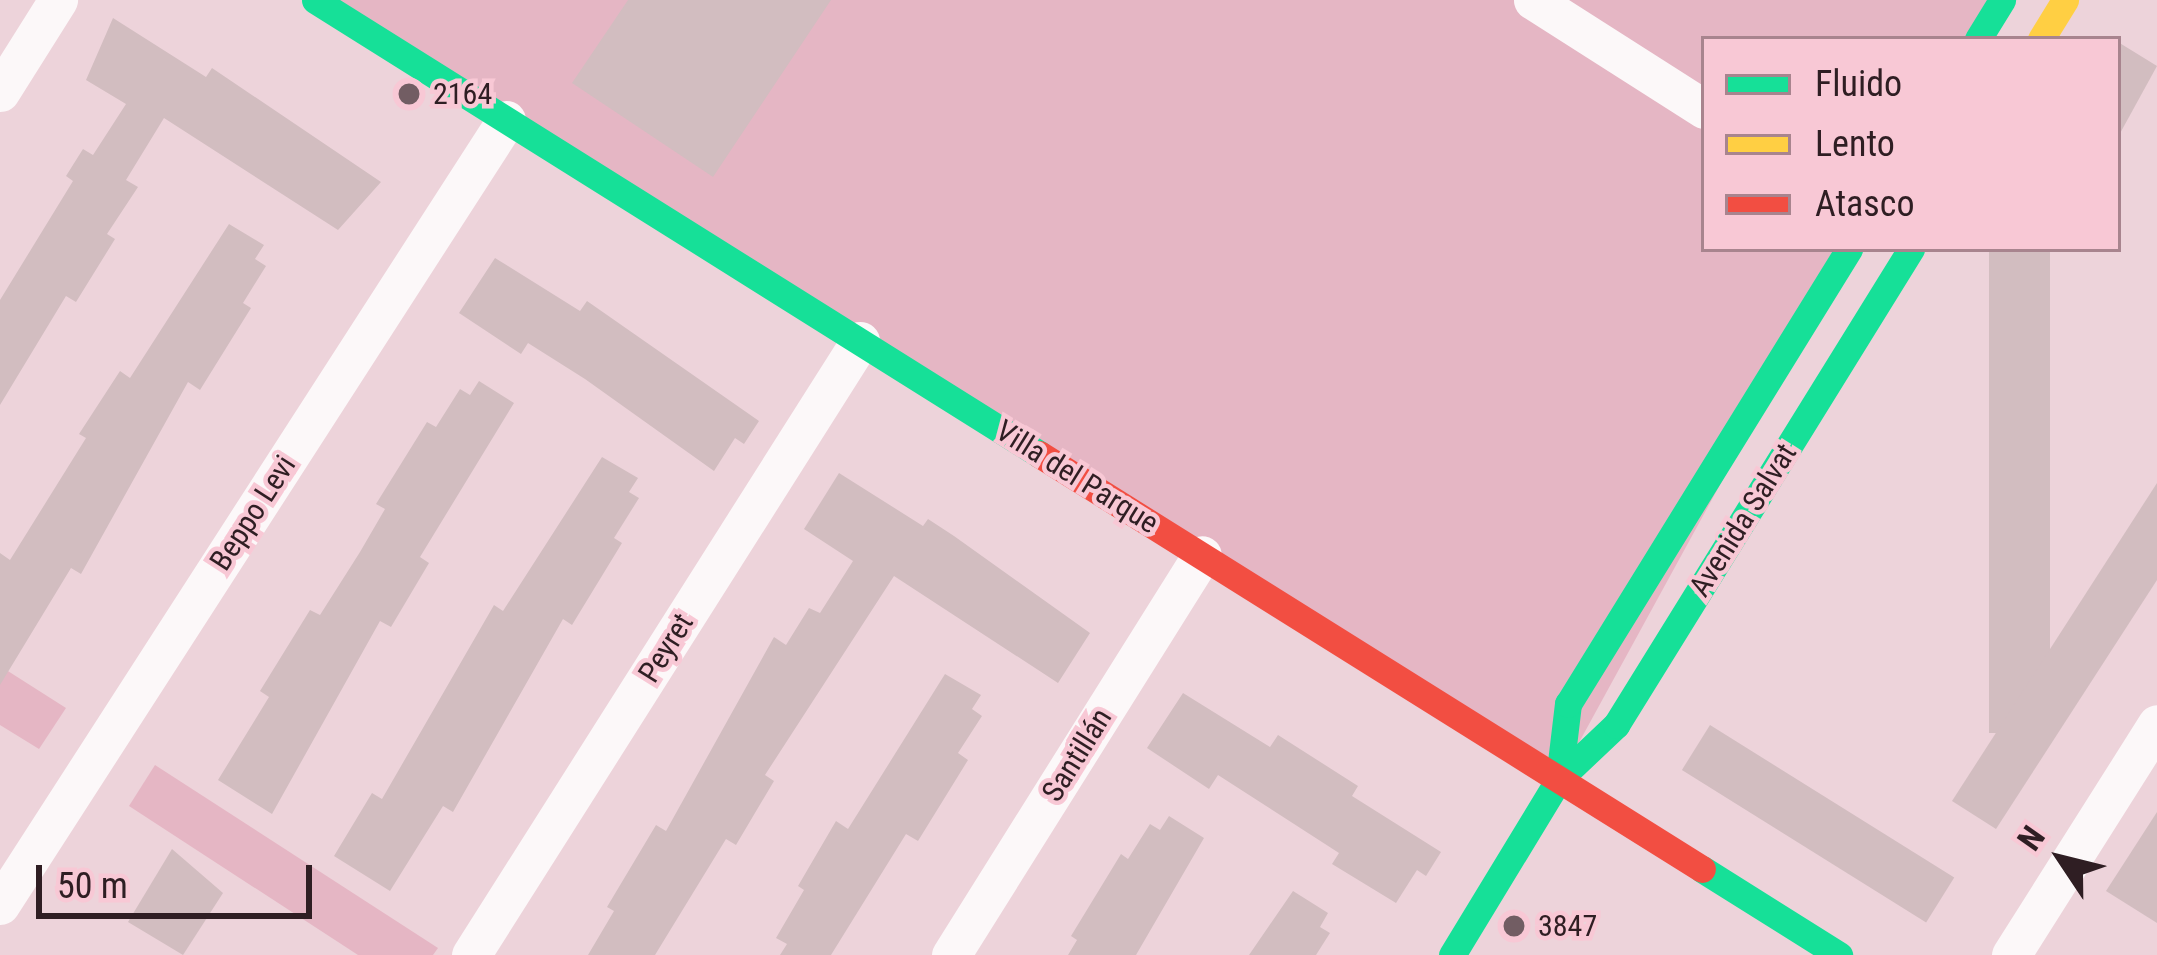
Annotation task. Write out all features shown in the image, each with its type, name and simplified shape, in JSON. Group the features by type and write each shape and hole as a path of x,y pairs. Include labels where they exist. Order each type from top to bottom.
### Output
{"street":[{"path":"0,92 58,0"},
{"name":"Villa del Parque","path":"315,0 1838,955"},
{"path":"1533,0 1701,107"},
{"path":"1980,36 2002,0"},
{"path":"2043,36 2065,0"},
{"name":"Beppo Levi","path":"0,905 506,120"},
{"name":"Avenida Salvat","path":"1559,779 1568,704 1847,252"},
{"name":"Avenida Salvat","path":"1451,955 1559,779 1616,725 1909,252"},
{"name":"Peyret","path":"471,955 860,341"},
{"name":"Santillán","path":"951,955 1202,555"},
{"path":"2011,955 2157,724"}],"shaded area":[{"path":"315,0 2002,0 1980,36 1701,36 1701,252 1847,252 1559,779"},
{"path":"0,666 66,708 39,749 0,725"},
{"path":"155,765 438,948 433,955 358,955 129,806"}],"building":[{"path":"628,0 831,0 713,177 572,83"},
{"path":"113,18 206,77 212,68 381,182 338,230 164,118 126,180 138,187 107,234 115,239 76,302 66,296 0,405 0,300 73,181 66,176 83,149 93,155 126,104 86,80"},
{"path":"2121,44 2157,66 2121,132"},
{"path":"229,224 264,245 255,259 266,266 243,303 251,308 200,390 188,382 81,574 71,568 0,685 0,553 10,560 86,438 79,434 120,371 130,378"},
{"path":"1989,252 2050,252 2050,733 1989,733"},
{"path":"495,258 580,311 587,301 759,421 744,444 735,438 714,471 528,343 521,354 459,313"},
{"path":"479,381 514,403 420,557 429,563 391,627 380,621 272,814 218,780 269,697 260,691 310,610 320,615 360,552 385,509 376,504 427,422 436,427 460,389 470,395"},
{"path":"602,457 638,478 629,492 639,498 614,538 622,543 572,625 563,619 453,812 443,806 390,891 334,856 372,793 382,799 494,605 503,611"},
{"path":"839,473 923,526 928,519 1090,633 1058,683 894,576 765,775 774,781 736,845 726,839 655,955 588,955 614,911 607,907 656,825 666,831 774,637 786,645 809,608 820,613 853,561 804,529"},
{"path":"2157,483 2157,580 1996,829 1952,801"},
{"path":"945,674 981,695 972,709 982,716 958,753 968,760 918,841 906,834 831,955 780,955 787,944 776,938 804,890 798,886 836,821 848,829"},
{"path":"1183,693 1270,747 1278,735 1358,786 1352,796 1441,852 1426,876 1417,870 1396,903 1332,864 1339,853 1218,775 1209,789 1147,748"},
{"path":"1710,725 1954,878 1926,923 1682,770"},
{"path":"2157,812 2157,923 2106,891"},
{"path":"1169,816 1204,838 1136,955 1068,955 1077,940 1071,936 1121,854 1128,859 1150,824 1160,830"},
{"path":"172,849 223,893 183,955 128,922"},
{"path":"1293,891 1328,913 1320,927 1330,933 1316,955 1249,955"}],"traffic: fast":[{"path":"315,0 1039,454"},
{"path":"1980,36 2002,0"},
{"path":"1559,779 1568,704 1847,252"},
{"path":"1452,955 1559,779 1616,725 1909,252"},
{"path":"1702,869 1839,955"}],"traffic: slow":[{"path":"2043,36 2065,0"}],"traffic: jam":[{"path":"1039,454 1702,869"}],"place":[{"name":"2164","path":"409,94"},
{"name":"3847","path":"1514,926"}]}
